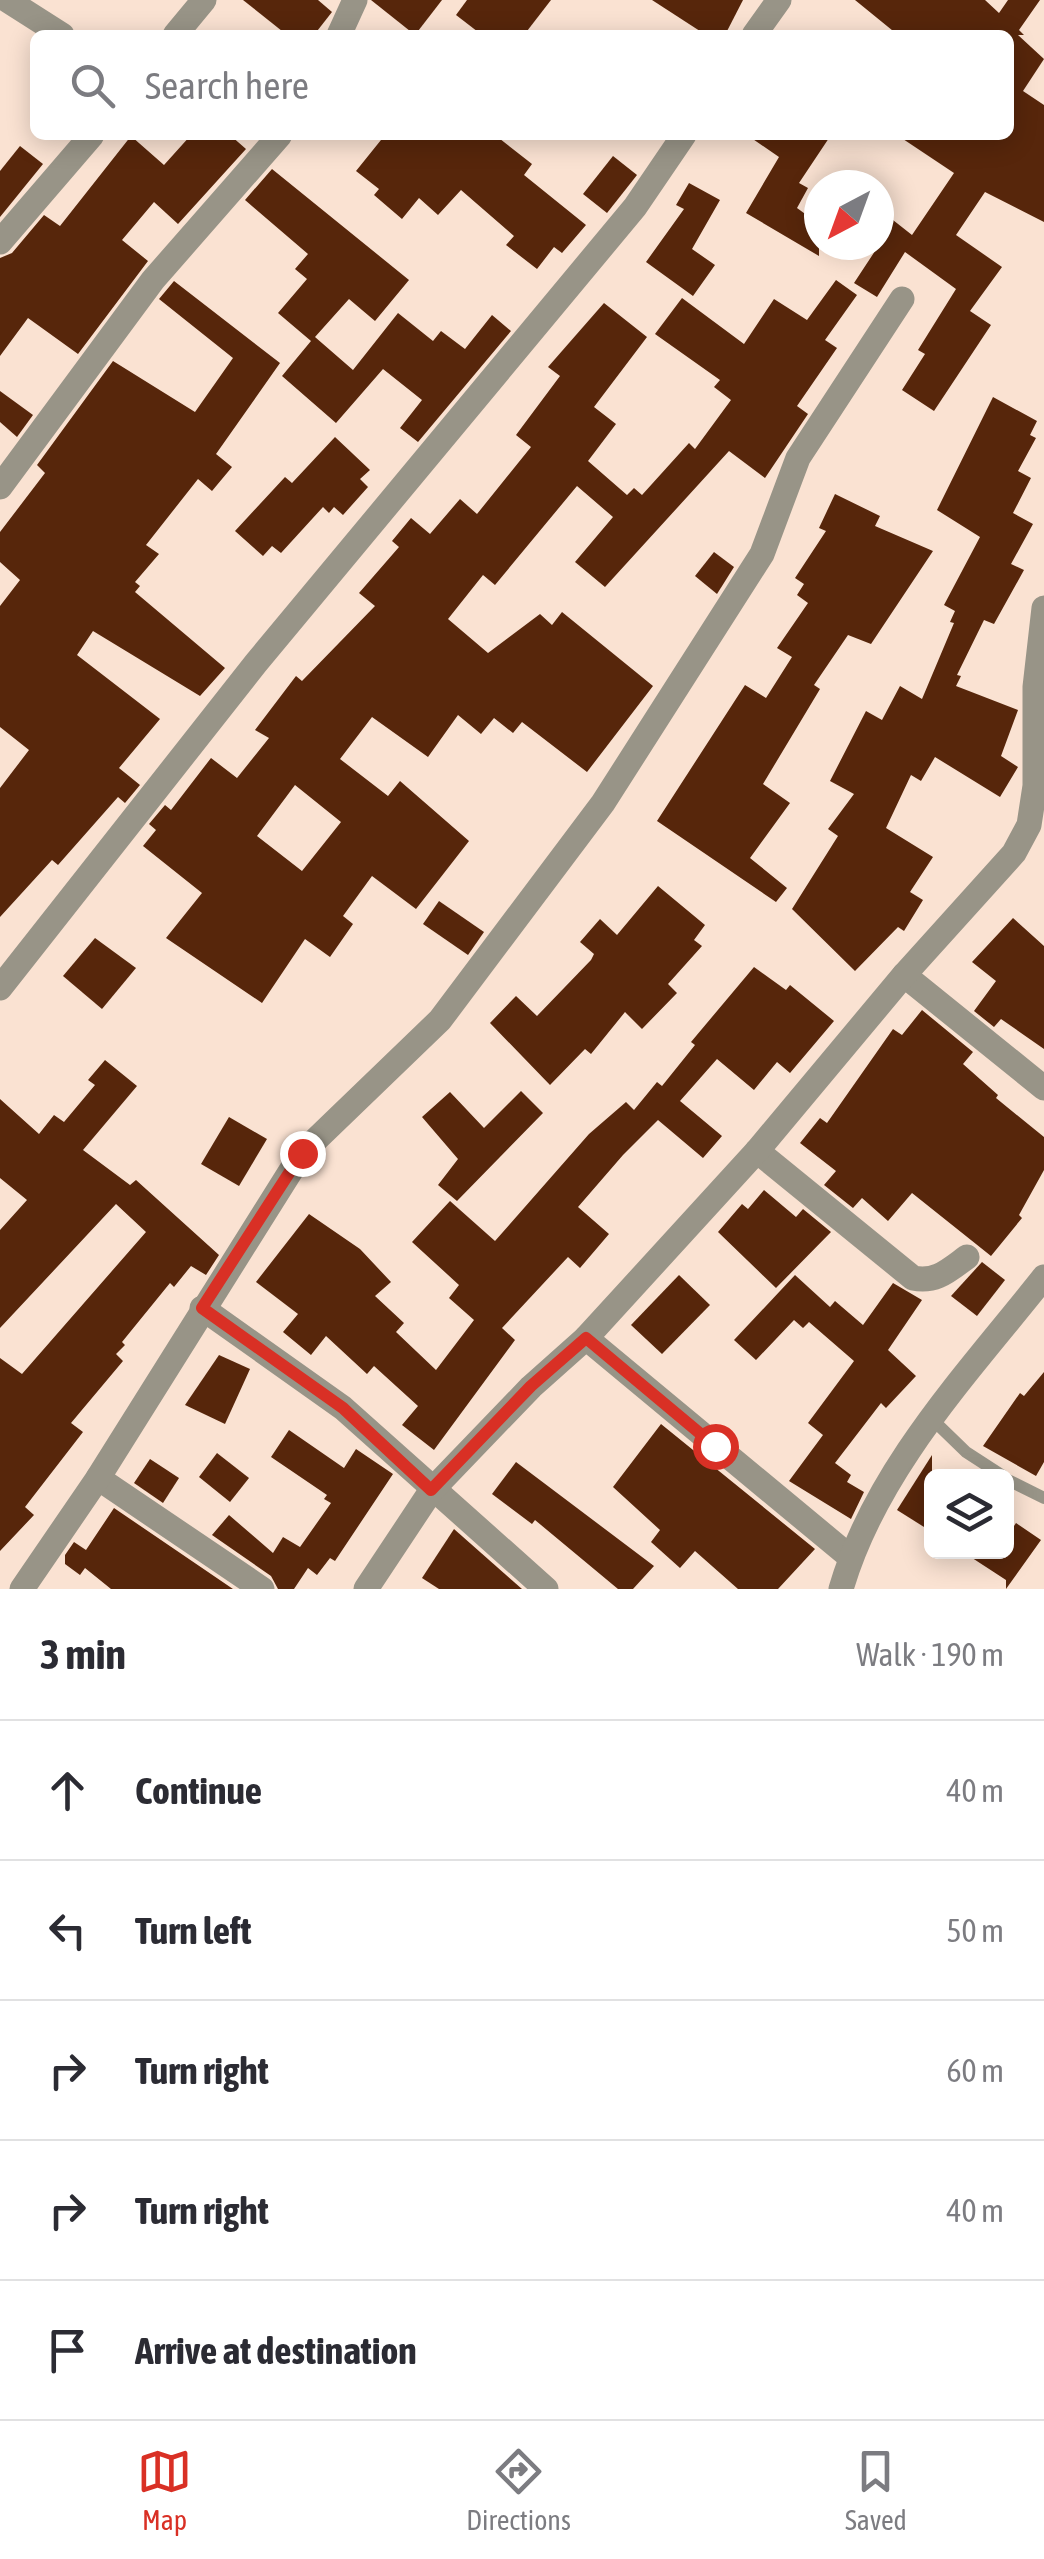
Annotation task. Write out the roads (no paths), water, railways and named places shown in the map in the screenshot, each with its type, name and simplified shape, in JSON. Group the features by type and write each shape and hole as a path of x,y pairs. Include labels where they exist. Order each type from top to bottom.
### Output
{"street":[{"path":"7,0 54,30"},
{"path":"179,30 204,0"},
{"path":"341,30 355,0"},
{"path":"758,30 779,0"},
{"path":"0,242 88,140"},
{"path":"0,487 154,280 276,140"},
{"path":"0,988 256,663 634,207 681,140"},
{"path":"22,1589 98,1478 302,1153 440,1020 603,804 762,554 798,458 902,299"},
{"path":"366,1589 431,1490 531,1386 586,1338 758,1151 904,976 994,879 1029,825 1034,786 1034,687 1044,608"},
{"path":"904,976 1044,1088"},
{"path":"758,1151 913,1278 926,1281 940,1277 966,1257"},
{"path":"841,1589 850,1557 896,1470 1044,1277"},
{"path":"202,1308 343,1408 546,1589"},
{"path":"586,1338 850,1557"},
{"path":"98,1478 262,1589"}],"lane":[{"path":"932,1419 966,1452 992,1469"},
{"path":"1014,1483 1044,1498"}]}
